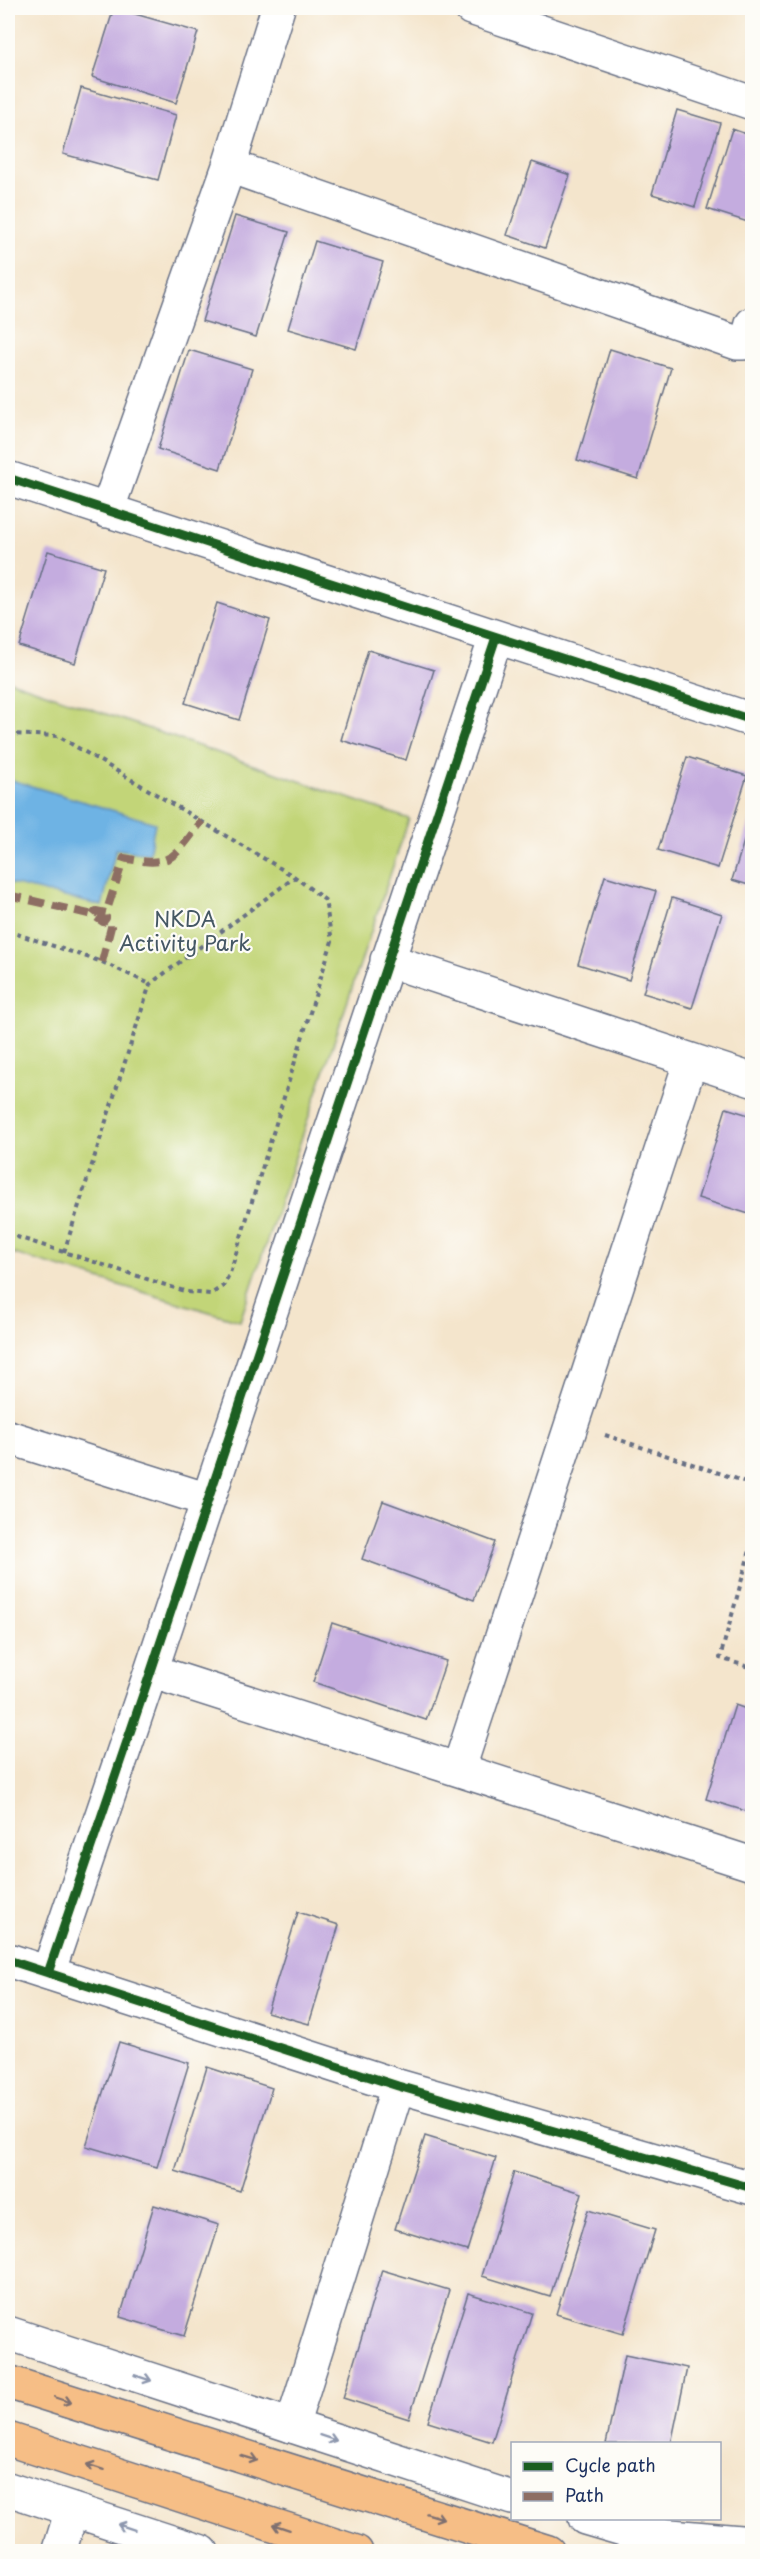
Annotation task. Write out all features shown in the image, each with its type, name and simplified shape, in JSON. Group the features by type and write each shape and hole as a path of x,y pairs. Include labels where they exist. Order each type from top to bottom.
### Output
{"main road":[{"path":"8,2382 548,2552"},
{"path":"8,2439 356,2552"}],"street":[{"path":"107,511 229,166 278,8"},
{"path":"471,8 753,103"},
{"path":"229,166 737,343 743,343 748,338 753,324"},
{"path":"8,478 753,720"},
{"path":"48,1973 152,1671 495,637"},
{"path":"387,960 753,1080"},
{"path":"459,1768 691,1060"},
{"path":"8,1437 208,1500"},
{"path":"152,1671 753,1864"},
{"path":"8,1960 398,2086 753,2188"},
{"path":"292,2426 398,2086"},
{"path":"8,2333 511,2497"},
{"path":"8,2489 202,2552"},
{"path":"59,2552 72,2510"},
{"path":"592,2520 636,2533 753,2543"}],"path":[{"path":"8,734 58,736 295,877 326,900 332,941 230,1273 223,1286 210,1294 187,1292 8,1234"},
{"path":"64,1252 150,984 295,877"},
{"path":"8,931 102,962 150,984"},
{"path":"573,1424 753,1484"},
{"path":"753,1543 720,1658 753,1668"}],"green space":[{"name":"NKDA Activity Park","path":"8,680 409,819 240,1321 8,1252"}],"water":[{"path":"8,779 155,823 149,854 116,849 102,906 8,883"}],"building":[{"path":"114,8 198,32 176,103 92,77"},
{"path":"81,88 176,115 158,180 63,154"},
{"path":"677,110 720,123 695,207 652,194"},
{"path":"732,129 752,136 751,223 707,209"},
{"path":"532,162 570,175 545,248 507,235"},
{"path":"235,216 289,232 256,337 202,321"},
{"path":"315,241 383,262 356,349 288,329"},
{"path":"610,349 671,368 638,479 577,460"},
{"path":"189,350 252,369 220,469 158,449"},
{"path":"48,551 104,568 75,663 19,646"},
{"path":"217,603 270,620 239,720 185,703"},
{"path":"368,650 434,670 406,760 341,740"},
{"path":"687,757 747,776 718,868 658,850"},
{"path":"752,815 752,886 732,880"},
{"path":"605,876 656,891 629,980 578,964"},
{"path":"672,898 722,914 692,1008 643,993"},
{"path":"726,1108 752,1116 752,1215 698,1198"},
{"path":"383,1501 495,1542 474,1600 362,1559"},
{"path":"332,1623 446,1661 426,1720 313,1682"},
{"path":"735,1705 752,1711 752,1813 706,1799"},
{"path":"298,1912 339,1925 309,2024 267,2012"},
{"path":"119,2042 189,2063 157,2167 86,2146"},
{"path":"207,2067 272,2088 240,2191 175,2171"},
{"path":"425,2136 496,2158 467,2251 395,2229"},
{"path":"514,2172 582,2193 550,2297 482,2276"},
{"path":"154,2205 219,2225 184,2336 120,2317"},
{"path":"588,2210 655,2230 623,2334 556,2314"},
{"path":"382,2270 449,2290 409,2419 343,2398"},
{"path":"468,2293 532,2313 492,2442 428,2422"},
{"path":"625,2355 687,2368 671,2442 606,2442"}],"marked path":[{"path":"93,915 96,911 106,913 124,858 153,862 170,857 177,852 202,821"},
{"path":"8,895 93,915 103,922 106,913"},
{"path":"102,962 111,927 111,921 106,918"}],"cycle path":[{"path":"8,478 752,720"},
{"path":"48,1973 496,637"},
{"path":"8,1960 398,2086 752,2188"}]}
